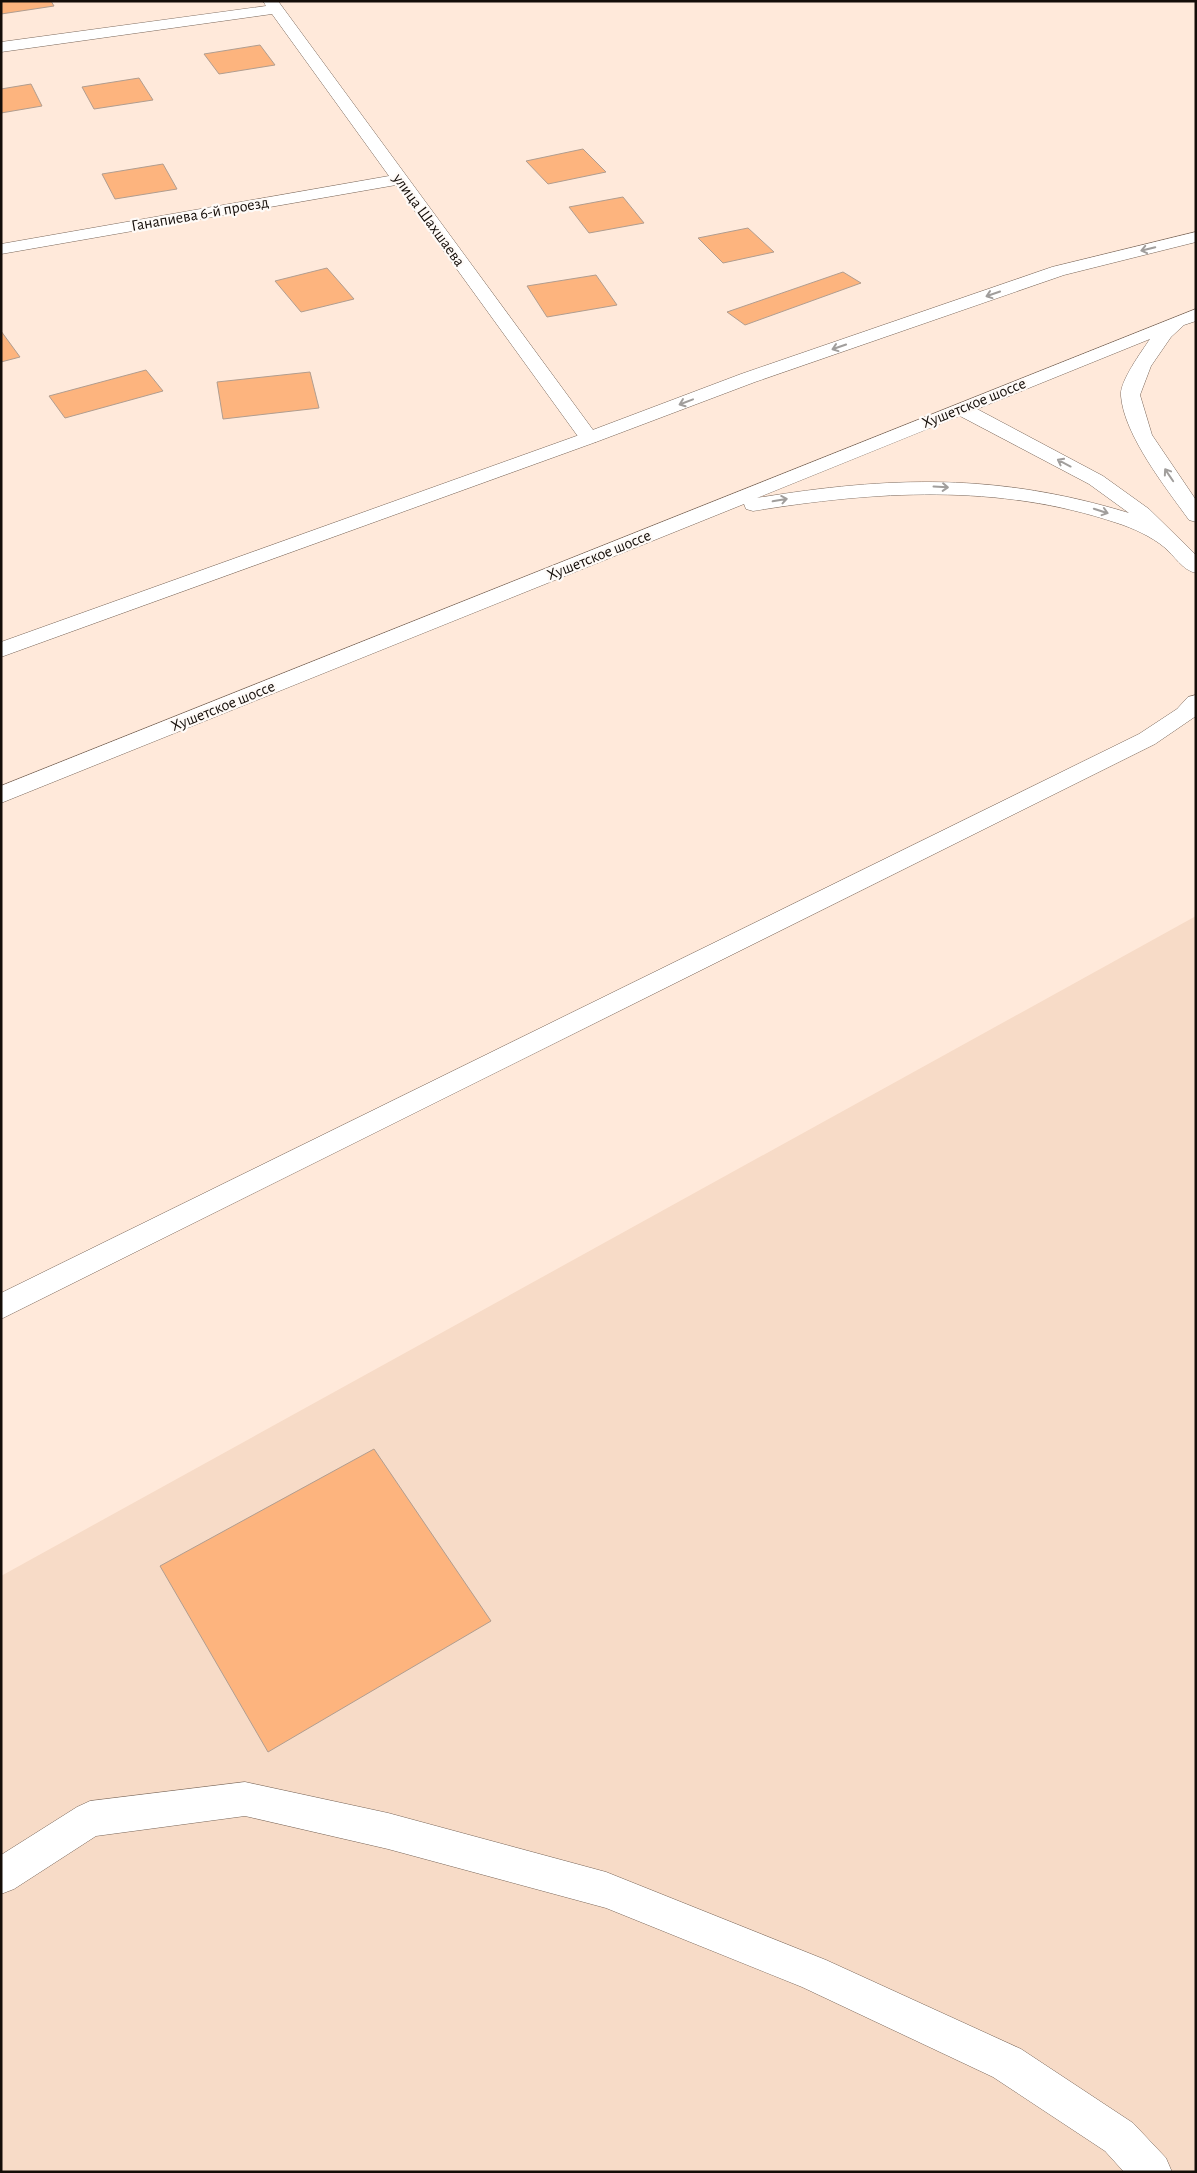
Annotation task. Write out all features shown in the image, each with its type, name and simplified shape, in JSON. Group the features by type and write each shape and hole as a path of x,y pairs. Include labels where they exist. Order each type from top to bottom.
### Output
{"main road":[{"path":"1,47 272,5"},
{"name":"улица Шахшаева","path":"272,5 589,438"},
{"name":"Ганапиева 6-й проезд","path":"1,249 400,179"},
{"path":"1,650 589,438 748,378 1058,272 1196,237"},
{"path":"1188,317 1164,333 1141,366 1130,395 1142,436 1196,516"},
{"name":"Хушетское шоссе","path":"1,795 1188,317"},
{"path":"960,408 1096,480 1142,513 1196,567"},
{"path":"697,515 787,498 854,489 924,486 982,488 1038,496 1085,506 1128,520 1174,543"},
{"path":"1,1307 1147,739 1185,714 1196,702"},
{"path":"1,1876 90,1819 245,1799 388,1831 606,1890 813,1973 1007,2063 1119,2137 1152,2172"}],"shaded area":[{"path":"1196,916 1196,2172 1,2172 1,1576"}],"building":[{"path":"1,1 51,1 54,6 1,14"},
{"path":"260,45 275,65 219,74 204,54"},
{"path":"139,78 153,100 94,109 82,87"},
{"path":"31,84 42,106 1,113 1,89"},
{"path":"583,149 606,172 548,184 526,161"},
{"path":"163,164 177,189 115,199 102,174"},
{"path":"623,197 644,223 589,233 569,207"},
{"path":"748,228 774,252 723,263 698,238"},
{"path":"327,268 354,299 301,312 275,281"},
{"path":"843,272 861,283 745,325 727,312"},
{"path":"596,275 617,305 547,317 527,286"},
{"path":"1,331 20,357 1,362"},
{"path":"146,370 163,391 65,418 49,396"},
{"path":"310,372 319,408 223,419 217,382"},
{"path":"374,1449 491,1621 268,1752 160,1566"}]}
